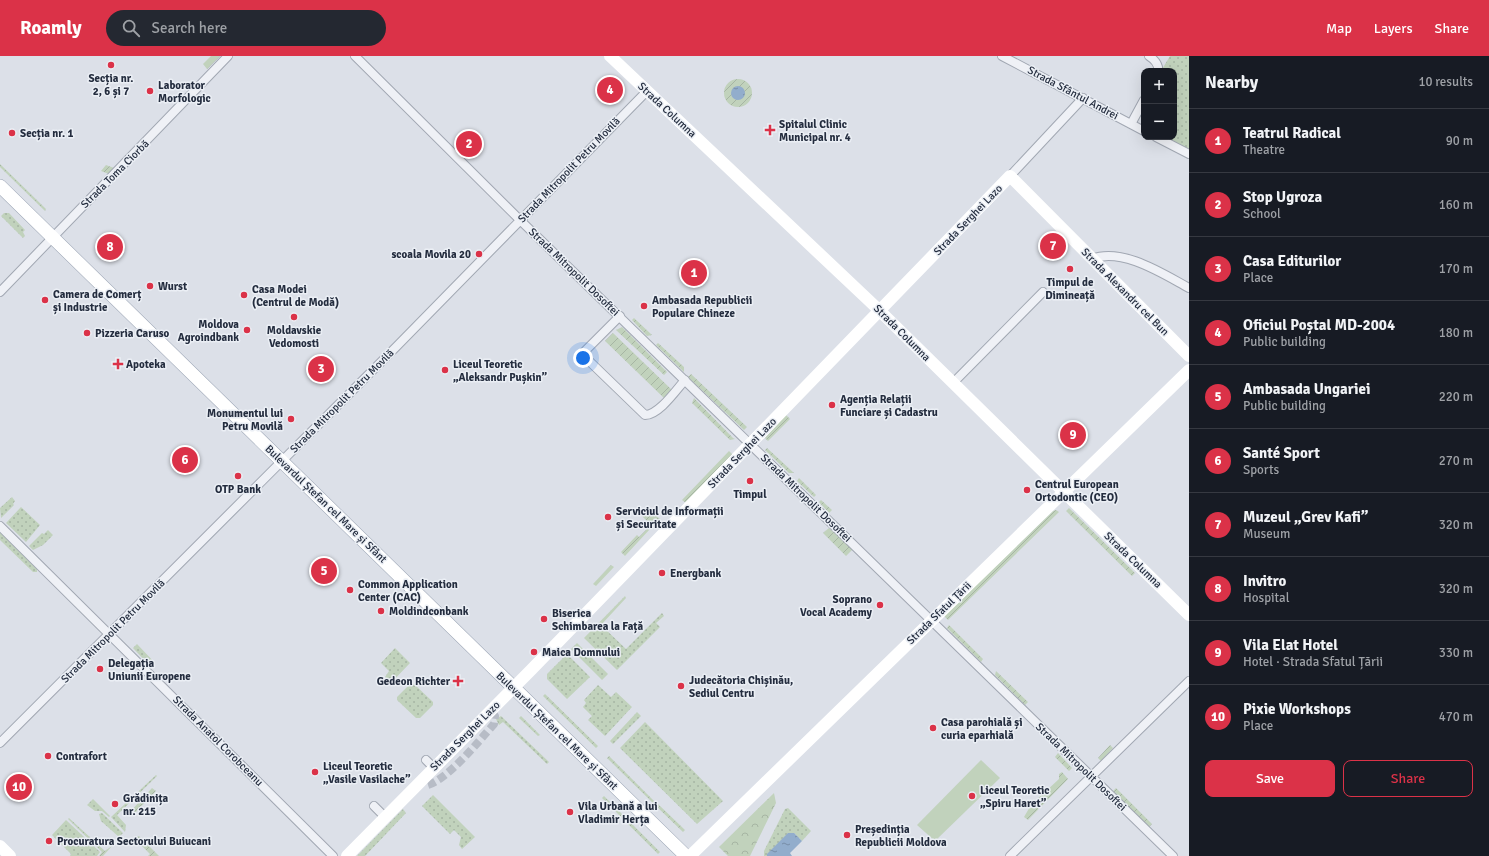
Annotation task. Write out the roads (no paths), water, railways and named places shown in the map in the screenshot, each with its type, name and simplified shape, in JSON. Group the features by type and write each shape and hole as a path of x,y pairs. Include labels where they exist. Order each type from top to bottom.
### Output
{"main road":[{"name":"Strada Columna","path":"610,56 880,311 1189,615"},
{"name":"Strada Serghei Lazo","path":"347,856 421,785 434,764 514,688 1010,176"},
{"name":"Strada Alexandru cel Bun","path":"1010,176 1189,356"},
{"name":"Bulevardul Ștefan cel Mare și Sfânt","path":"0,186 686,856"},
{"name":"Strada Sfatul Țării","path":"690,856 1189,370"},
{"path":"0,846 10,856"}],"street":[{"name":"Strada Toma Ciorbă","path":"0,292 52,237 145,144 228,56"},
{"name":"Strada Mitropolit Dosoftei","path":"355,56 520,220 1173,856"},
{"name":"Strada Sfântul Andrei","path":"1002,56 1141,129"},
{"path":"1149,56 1156,62 1159,68"},
{"name":"Strada Mitropolit Petru Movilă","path":"0,743 282,461 647,91"},
{"name":"Strada Serghei Lazo","path":"1010,176 1083,98"},
{"path":"1131,124 1142,104"},
{"path":"1162,140 1189,154"},
{"path":"1092,259 1100,256 1117,256 1151,268 1189,288"},
{"path":"953,383 1043,292"},
{"path":"620,316 584,352 586,358 645,415 651,415 657,411 685,380"},
{"name":"Strada Anatol Corobceanu","path":"0,526 110,633 333,856"},
{"path":"1010,856 1189,681"},
{"path":"374,806 386,817"}],"water":[{"path":"735,86 741,86 745,90 745,96 741,100 735,100 731,96 731,90"},
{"path":"788,833 794,833 802,841 790,853 792,856 767,856 767,854"}],"tunnel":[{"path":"428,785 445,775 454,767 494,724 495,716 491,711"}],"place":[{"name":"Secția nr. 2, 6 și 7","path":"111,65"},
{"name":"Oficiul Poștal MD-2004","path":"610,90"},
{"name":"Laborator Morfologic","path":"150,91"},
{"name":"Spitalul Clinic Municipal nr. 4","path":"770,130"},
{"name":"Secția nr. 1","path":"12,133"},
{"name":"Stop Ugroza","path":"469,144"},
{"name":"Muzeul „Grev Kafi”","path":"1053,246"},
{"name":"Invitro","path":"110,247"},
{"name":"scoala Movila 20","path":"479,254"},
{"name":"Timpul de Dimineață","path":"1070,269"},
{"name":"Teatrul Radical","path":"694,273"},
{"name":"Wurst","path":"150,286"},
{"name":"Casa Modei (Centrul de Modă)","path":"244,295"},
{"name":"Camera de Comerț și Industrie","path":"45,300"},
{"name":"Ambasada Republicii Populare Chineze","path":"644,306"},
{"name":"Moldavskie Vedomosti","path":"294,317"},
{"name":"Moldova Agroindbank","path":"247,330"},
{"name":"Pizzeria Caruso","path":"87,333"},
{"name":"Apoteka","path":"118,364"},
{"name":"Casa Editurilor","path":"321,369"},
{"name":"Liceul Teoretic „Aleksandr Pușkin”","path":"445,370"},
{"name":"Agenția Relații Funciare și Cadastru","path":"832,405"},
{"name":"Monumentul lui Petru Movilă","path":"291,419"},
{"name":"Vila Elat Hotel","path":"1073,435"},
{"name":"Santé Sport","path":"185,460"},
{"name":"OTP Bank","path":"238,476"},
{"name":"Timpul","path":"750,481"},
{"name":"Centrul European Ortodontic (CEO)","path":"1027,490"},
{"name":"Serviciul de Informații și Securitate","path":"608,517"},
{"name":"Ambasada Ungariei","path":"324,571"},
{"name":"Energbank","path":"662,573"},
{"name":"Common Application Center (CAC)","path":"350,590"},
{"name":"Soprano Vocal Academy","path":"880,605"},
{"name":"Moldindconbank","path":"381,611"},
{"name":"Biserica Schimbarea la Față","path":"544,619"},
{"name":"Maica Domnului","path":"534,652"},
{"name":"Delegația Uniunii Europene","path":"100,669"},
{"name":"Gedeon Richter","path":"458,681"},
{"name":"Judecătoria Chișinău, Sediul Centru","path":"681,686"},
{"name":"Casa parohială și curia eparhială","path":"933,728"},
{"name":"Contrafort","path":"48,756"},
{"name":"Liceul Teoretic „Vasile Vasilache”","path":"315,772"},
{"name":"Pixie Workshops","path":"19,787"},
{"name":"Liceul Teoretic „Spiru Haret”","path":"972,796"},
{"name":"Grădinița nr. 215","path":"115,804"},
{"name":"Vila Urbană a lui Vladimir Herța","path":"570,812"},
{"name":"Președinția Republicii Moldova","path":"847,835"},
{"name":"Procuratura Sectorului Buiucani","path":"49,841"}]}
